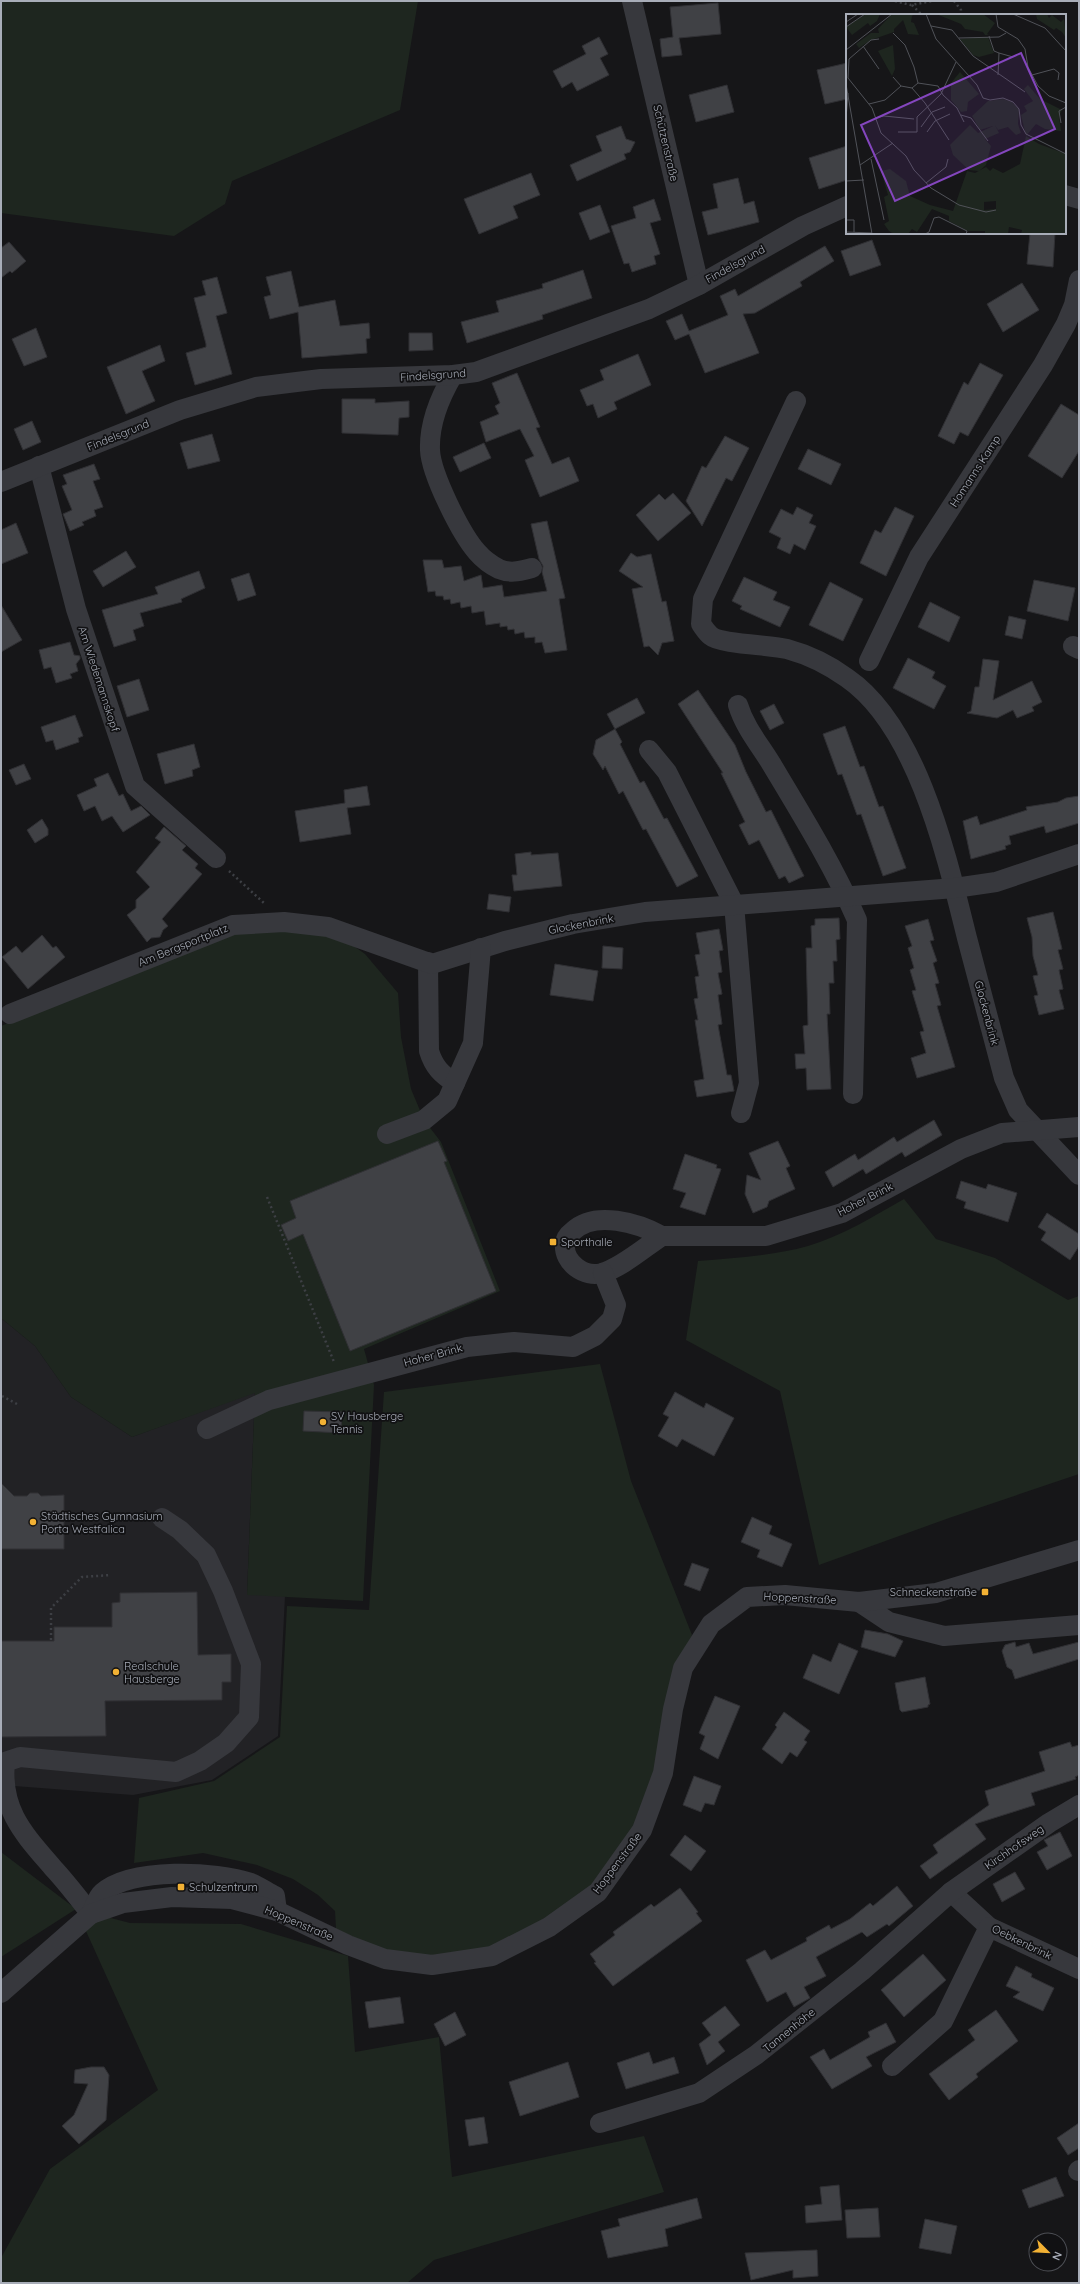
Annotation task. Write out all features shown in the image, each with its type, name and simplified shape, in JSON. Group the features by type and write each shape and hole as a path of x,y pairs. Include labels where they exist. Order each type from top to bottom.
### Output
{"street":[{"name":"Schützenstraße","path":"632,1 699,285"},
{"path":"1066,195 1079,198"},
{"name":"Findelsgrund","path":"1,482 180,410 256,387 321,379 453,375 476,372 649,309 699,285 803,226 846,206"},
{"name":"Homanns Kamp","path":"869,661 919,557 1043,365 1062,331 1074,305 1079,280"},
{"path":"453,375 438,404 432,433 430,451 435,474 454,513 477,553 500,569 513,573 532,568"},
{"name":"Glockenbrink","path":"796,401 703,600 701,624 711,636 722,641 752,643 788,649 829,665 856,684 877,707 907,751 936,824 955,888 1004,1078 1018,1110 1036,1130"},
{"name":"Am Wiedemannskopf","path":"39,466 76,609 135,786 216,858"},
{"path":"738,705 743,721 772,765 846,896 857,920 853,1094"},
{"path":"648,750 667,772 734,904 749,1083 742,1113"},
{"name":"Glockenbrink","path":"430,963 481,948 580,923 645,912 955,888 996,882 1079,854"},
{"name":"Am Bergsportplatz","path":"10,1014 233,925 284,922 328,927 430,963"},
{"path":"387,1134 424,1120 447,1101 473,1043 481,948"},
{"path":"430,963 429,1051 433,1064 440,1073 455,1083"},
{"name":"Hoher Brink","path":"207,1429 268,1400 341,1379 466,1347 514,1342 572,1347 595,1336 612,1320 616,1306 603,1273 588,1275 575,1267 567,1255 565,1244 569,1235 579,1225 594,1220 619,1222 647,1228 662,1236 766,1236 842,1213 968,1146 1002,1133 1079,1127"},
{"path":"1036,1130 1079,1175"},
{"path":"603,1273 623,1262 662,1236"},
{"path":"91,1914 14,1823 4,1798 1,1779 3,1761 20,1758 176,1772 200,1761 226,1742 249,1717 252,1664 223,1591 206,1555 180,1530 162,1518"},
{"name":"Hoppenstraße","path":"1,1993 91,1914 123,1903 172,1897 232,1899 276,1911 348,1945 385,1959 432,1965 492,1956 549,1927 598,1892 642,1830 663,1773 673,1709 683,1668 712,1624 747,1597 785,1595 859,1602 936,1593 1079,1550"},
{"path":"859,1602 889,1622 944,1636 1079,1624"},
{"name":"Kirchhofsweg","path":"951,1892 1049,1823 1079,1805"},
{"name":"Oebkenbrink","path":"951,1892 989,1927 1079,1969"},
{"name":"Tannenhöhe","path":"600,2123 699,2093 756,2055 862,1971 951,1892"},
{"path":"892,2066 944,2021 989,1927"}],"path":[{"path":"895,1 911,5 932,1"},
{"path":"954,1 961,10 961,14"},
{"path":"911,5 921,14"},
{"path":"216,858 284,922"},
{"path":"267,1197 341,1379"},
{"path":"2,1396 17,1404"},
{"path":"51,1640 51,1608 82,1577 111,1575"}],"shaded area":[{"path":"1,1 418,1 400,110 232,181 225,204 174,236 1,213"},
{"path":"283,924 348,942 365,954 398,993 401,1037 411,1089 424,1120 441,1142 500,1291 364,1349 374,1385 363,1601 247,1595 255,1393 132,1437 71,1397 35,1346 1,1318 1,1026 235,931"},
{"path":"904,1199 936,1239 995,1258 1068,1300 1079,1296 1079,1474 949,1518 819,1565 780,1391 686,1340 698,1261 740,1258 808,1246 833,1237"},
{"path":"1,1318 35,1346 71,1397 132,1437 255,1392 247,1594 285,1596 278,1736 212,1780 133,1795 1,1785"},
{"path":"600,1364 631,1481 692,1635 678,1667 658,1772 637,1829 598,1885 493,1951 432,1960 384,1951 336,1929 335,1911 318,1895 293,1879 257,1865 203,1853 134,1863 139,1798 214,1781 280,1737 287,1606 369,1610 384,1392"},
{"path":"1,1852 76,1909 1,1957"},
{"path":"76,1909 130,1923 241,1924 348,1956 355,2052 439,2037 452,2177 644,2136 664,2192 434,2260 407,2283 1,2283 1,2258 50,2169 158,2090"}],"building":[{"path":"718,3 721,34 679,38 682,55 662,57 660,39 673,37 670,7"},
{"path":"599,37 608,54 600,58 609,75 577,91 572,82 562,88 553,71 586,54 582,46"},
{"path":"846,63 846,99 825,104 817,70"},
{"path":"727,85 734,112 696,122 689,95"},
{"path":"621,126 626,139 635,142 630,152 624,154 626,159 577,181 570,165 602,151 596,136"},
{"path":"846,146 846,180 819,189 809,158"},
{"path":"531,173 540,195 513,206 518,218 479,234 464,199"},
{"path":"738,178 744,204 754,201 759,222 708,235 702,212 718,208 713,184"},
{"path":"654,199 661,220 650,223 660,254 654,256 656,264 632,272 629,263 624,264 611,226 636,218 633,207"},
{"path":"600,205 610,232 590,240 579,213"},
{"path":"1030,234 1055,234 1053,267 1027,264"},
{"path":"872,240 881,265 850,276 841,251"},
{"path":"9,242 26,261 12,273 10,271 1,278 1,248"},
{"path":"825,246 834,261 800,282 802,286 755,313 743,314 759,353 705,373 689,334 675,340 666,321 682,314 689,331 728,315 720,296 735,289 738,296"},
{"path":"583,270 592,298 542,315 543,319 467,343 461,322 499,312 496,301 543,288 542,284"},
{"path":"291,271 299,307 335,300 340,326 369,323 370,338 366,339 367,353 302,358 298,312 270,319 264,297 271,295 266,277"},
{"path":"217,277 227,313 216,316 232,374 195,385 186,353 206,347 206,344 194,298 206,295 202,281"},
{"path":"1022,283 1039,310 1003,332 987,304"},
{"path":"36,328 47,357 24,366 12,339"},
{"path":"409,333 432,333 433,350 409,351"},
{"path":"160,345 165,361 142,371 155,401 126,414 107,367"},
{"path":"638,354 651,385 614,402 617,409 598,418 593,404 587,406 580,390 604,380 600,370"},
{"path":"980,363 1003,375 968,436 960,432 954,444 938,436 964,382 968,385"},
{"path":"517,373 540,427 536,428 552,464 569,457 579,481 540,497 525,460 534,456 520,429 486,442 480,422 499,414 495,406 500,403 492,383"},
{"path":"342,399 375,399 375,403 409,401 409,417 399,418 398,435 342,433"},
{"path":"1061,404 1079,415 1079,451 1062,478 1028,456"},
{"path":"32,421 41,442 23,450 14,429"},
{"path":"212,434 220,461 188,469 180,443"},
{"path":"725,436 749,448 732,481 726,478 702,526 686,501 702,466 706,468"},
{"path":"484,443 491,458 460,472 453,457"},
{"path":"808,449 841,464 831,485 798,469"},
{"path":"94,464 100,479 93,481 103,507 94,510 96,516 82,522 84,525 70,531 63,514 72,510 62,486 67,484 63,475"},
{"path":"673,493 691,513 658,541 636,515 659,494 665,500"},
{"path":"797,507 813,515 809,523 816,526 805,550 794,544 790,554 777,548 781,538 769,532 781,509 793,515"},
{"path":"895,507 914,516 886,576 860,563 875,530 881,533"},
{"path":"547,521 565,598 559,599 567,650 545,653 542,642 535,643 535,637 525,638 524,632 515,634 514,629 508,630 507,626 500,627 500,623 486,625 484,611 472,613 471,606 461,608 460,602 451,604 450,599 444,600 443,596 436,596 435,591 428,592 423,560 442,560 444,568 461,566 464,581 481,575 483,588 502,585 504,597 547,591 542,572 543,566 539,559 531,524"},
{"path":"16,523 28,553 1,564 1,530"},
{"path":"126,551 136,567 103,587 93,571"},
{"path":"631,553 637,557 651,554 662,602 666,601 674,641 662,643 658,655 649,646 644,647 632,589 643,587 619,571"},
{"path":"199,571 205,588 181,599 182,602 140,613 144,626 133,630 136,640 114,647 102,610 158,594 155,587"},
{"path":"249,573 256,595 238,601 231,579"},
{"path":"744,577 777,592 773,600 790,607 780,627 740,609 742,606 732,601"},
{"path":"1034,580 1075,588 1068,621 1027,611"},
{"path":"830,582 863,599 843,641 809,625"},
{"path":"930,602 960,617 949,642 918,627"},
{"path":"1,605 22,640 1,652"},
{"path":"1009,616 1026,620 1022,639 1005,635"},
{"path":"70,642 74,655 80,656 80,659 76,664 78,671 70,674 72,678 56,683 51,667 44,669 39,650"},
{"path":"908,658 935,672 932,678 946,686 934,709 893,688"},
{"path":"983,659 999,661 993,700 1032,681 1042,702 1032,707 1034,711 1017,718 1013,710 997,718 967,713 971,711 975,687 979,687"},
{"path":"139,679 149,710 127,717 117,686"},
{"path":"698,690 735,745 746,772 766,812 771,810 804,876 789,883 785,876 779,879 759,840 749,845 739,825 745,822 721,773 723,773 678,704"},
{"path":"637,698 645,713 615,729 607,714"},
{"path":"774,704 784,723 770,730 760,711"},
{"path":"75,715 83,736 78,738 79,742 56,750 53,740 46,742 41,727"},
{"path":"845,726 860,767 864,766 879,807 883,806 906,868 883,876 861,814 857,815 842,774 838,775 823,734"},
{"path":"615,729 622,742 620,744 640,783 644,781 664,819 667,818 698,876 677,887 646,829 643,830 623,791 619,794 605,766 603,770 593,754 596,740"},
{"path":"194,744 200,767 192,770 193,776 165,784 157,754"},
{"path":"24,764 31,779 16,785 9,770"},
{"path":"108,773 119,796 123,794 131,811 141,806 150,815 123,832 112,816 102,821 95,806 84,811 77,795 97,786 94,779"},
{"path":"367,786 370,805 347,808 351,834 300,842 295,811 345,803 344,790"},
{"path":"1079,796 1079,823 1046,833 1044,826 1009,836 1011,844 1005,846 1006,849 971,859 963,821 977,816 980,825 1027,810 1026,807 1058,802 1066,798"},
{"path":"42,819 48,829 48,835 35,843 27,830"},
{"path":"164,827 186,846 182,850 198,864 195,868 202,874 162,919 168,926 163,930 160,937 151,938 147,942 127,915 136,908 136,900 150,887 136,872 161,842 155,838"},
{"path":"531,852 531,855 558,853 562,886 514,891 512,875 517,875 515,854"},
{"path":"489,894 511,897 509,912 487,909"},
{"path":"1053,912 1062,949 1058,950 1063,969 1059,970 1063,989 1059,990 1064,1009 1039,1015 1034,996 1038,995 1033,976 1038,975 1033,956 1032,937 1027,918"},
{"path":"839,918 840,939 836,940 837,961 833,961 834,983 829,983 830,1014 827,1014 831,1089 807,1090 806,1068 796,1069 795,1054 805,1054 803,1026 808,1025 806,948 812,948 811,926 815,925 815,919"},
{"path":"928,919 934,940 930,941 937,961 933,963 939,983 935,984 941,1005 937,1006 955,1067 917,1078 911,1058 926,1053 920,1032 924,1031 912,991 916,990 910,970 914,968 908,948 912,946 905,926"},
{"path":"719,929 723,950 719,951 722,972 718,973 722,994 718,995 722,1024 718,1025 727,1075 731,1075 734,1091 697,1097 694,1081 704,1079 695,1020 698,1020 694,999 698,998 695,977 699,976 695,955 700,954 696,933"},
{"path":"42,935 53,948 56,946 65,957 28,989 2,957 16,946 22,953"},
{"path":"603,946 623,948 622,969 602,968"},
{"path":"555,964 598,971 593,1001 550,995"},
{"path":"934,1120 942,1135 905,1157 902,1152 866,1174 863,1169 833,1187 825,1172 855,1154 858,1160 894,1137 897,1142"},
{"path":"438,1141 447,1161 444,1162 496,1291 350,1351 303,1234 288,1241 281,1225 296,1218 290,1201"},
{"path":"778,1141 790,1166 786,1168 795,1189 769,1201 767,1207 753,1213 745,1194 747,1175 761,1180 749,1153"},
{"path":"685,1154 717,1165 716,1168 721,1169 705,1215 680,1207 686,1193 673,1189"},
{"path":"961,1181 986,1189 988,1184 1017,1193 1008,1222 964,1208 966,1202 956,1198"},
{"path":"1047,1213 1079,1234 1079,1246 1070,1260 1041,1240 1046,1232 1038,1227"},
{"path":"675,1392 704,1408 706,1403 734,1418 714,1456 682,1439 677,1447 658,1436 669,1417 663,1414"},
{"name":"SV Hausberge Tennis","path":"304,1411 342,1412 341,1433 303,1431"},
{"name":"Städtisches Gymnasium Porta Westfalica","path":"1,1483 14,1496 27,1496 30,1493 38,1493 41,1496 64,1495 64,1549 1,1549"},
{"path":"752,1517 772,1526 769,1534 792,1544 782,1567 757,1557 760,1550 741,1542"},
{"path":"692,1563 709,1569 700,1591 684,1585"},
{"name":"Realschule Hausberge","path":"197,1592 198,1655 231,1654 231,1682 222,1682 222,1700 105,1701 106,1736 1,1737 1,1641 54,1641 54,1627 112,1627 112,1603 120,1602 120,1593"},
{"path":"865,1630 888,1634 903,1641 895,1657 861,1647"},
{"path":"1015,1642 1016,1647 1029,1643 1033,1654 1079,1642 1079,1659 1015,1679 1012,1670 1007,1667 1002,1651 1005,1645"},
{"path":"839,1643 858,1651 839,1694 803,1678 813,1654 831,1662"},
{"path":"925,1677 930,1704 928,1707 902,1712 900,1710 895,1683"},
{"path":"715,1696 740,1706 718,1759 700,1749 705,1736 699,1733"},
{"path":"784,1712 810,1731 804,1740 807,1742 797,1757 790,1752 782,1764 762,1749 777,1727 775,1725"},
{"path":"1070,1742 1072,1747 1079,1745 1079,1775 1075,1777 1076,1779 1031,1793 1035,1805 975,1824 986,1839 930,1879 920,1866 938,1853 933,1845 989,1805 985,1791 1045,1771 1039,1752"},
{"path":"694,1776 721,1786 714,1805 705,1803 701,1812 683,1805"},
{"path":"1060,1832 1072,1856 1047,1870 1037,1852 1048,1846 1044,1840"},
{"path":"685,1835 706,1851 691,1871 670,1855"},
{"path":"1015,1872 1025,1889 1002,1902 993,1884"},
{"path":"897,1886 913,1906 889,1926 887,1924 867,1937 862,1932 816,1957 826,1976 804,1987 810,1998 794,2007 786,1992 767,2002 746,1960 765,1950 771,1960 807,1941 806,1938 829,1925 831,1929 850,1919 870,1903 873,1906"},
{"path":"680,1888 698,1912 696,1913 702,1921 613,1986 594,1963 596,1962 590,1954 615,1935 613,1932 651,1904 654,1907"},
{"path":"923,1954 946,1980 904,2017 881,1990"},
{"path":"1016,1966 1032,1974 1031,1977 1054,1988 1043,2011 1013,1997 1020,1992 1006,1986"},
{"path":"400,1997 404,2023 369,2028 365,2002"},
{"path":"725,2006 740,2025 718,2042 725,2051 707,2065 699,2044 711,2035 702,2023"},
{"path":"996,2010 1018,2041 976,2074 978,2077 949,2100 929,2074 975,2040 968,2030"},
{"path":"455,2012 466,2035 445,2046 434,2024"},
{"path":"886,2023 896,2042 866,2057 872,2066 832,2089 810,2057 824,2049 830,2060 870,2037 868,2032"},
{"path":"649,2052 653,2064 674,2057 679,2073 626,2089 617,2063"},
{"path":"568,2062 579,2097 520,2116 509,2082"},
{"path":"91,2067 104,2067 109,2075 106,2120 79,2144 62,2126 74,2115 88,2084 74,2083 75,2070"},
{"path":"484,2117 488,2143 469,2146 465,2120"},
{"path":"1079,2123 1079,2148 1068,2155 1057,2138"},
{"path":"1056,2177 1064,2196 1029,2208 1022,2190"},
{"path":"839,2185 842,2220 806,2223 805,2206 822,2204 820,2187"},
{"path":"697,2198 702,2218 665,2229 668,2246 608,2258 601,2231 620,2226 618,2219"},
{"path":"878,2208 880,2237 847,2238 845,2210"},
{"path":"925,2219 957,2226 951,2254 919,2248"},
{"path":"817,2250 818,2276 793,2278 793,2270 751,2280 745,2253"}],"place":[{"name":"Sporthalle","path":"553,1242"},
{"name":"SV Hausberge Tennis","path":"323,1422"},
{"name":"Städtisches Gymnasium Porta Westfalica","path":"33,1522"},
{"name":"Schneckenstraße","path":"985,1592"},
{"name":"Realschule Hausberge","path":"116,1672"},
{"name":"Schulzentrum","path":"181,1887"}]}
